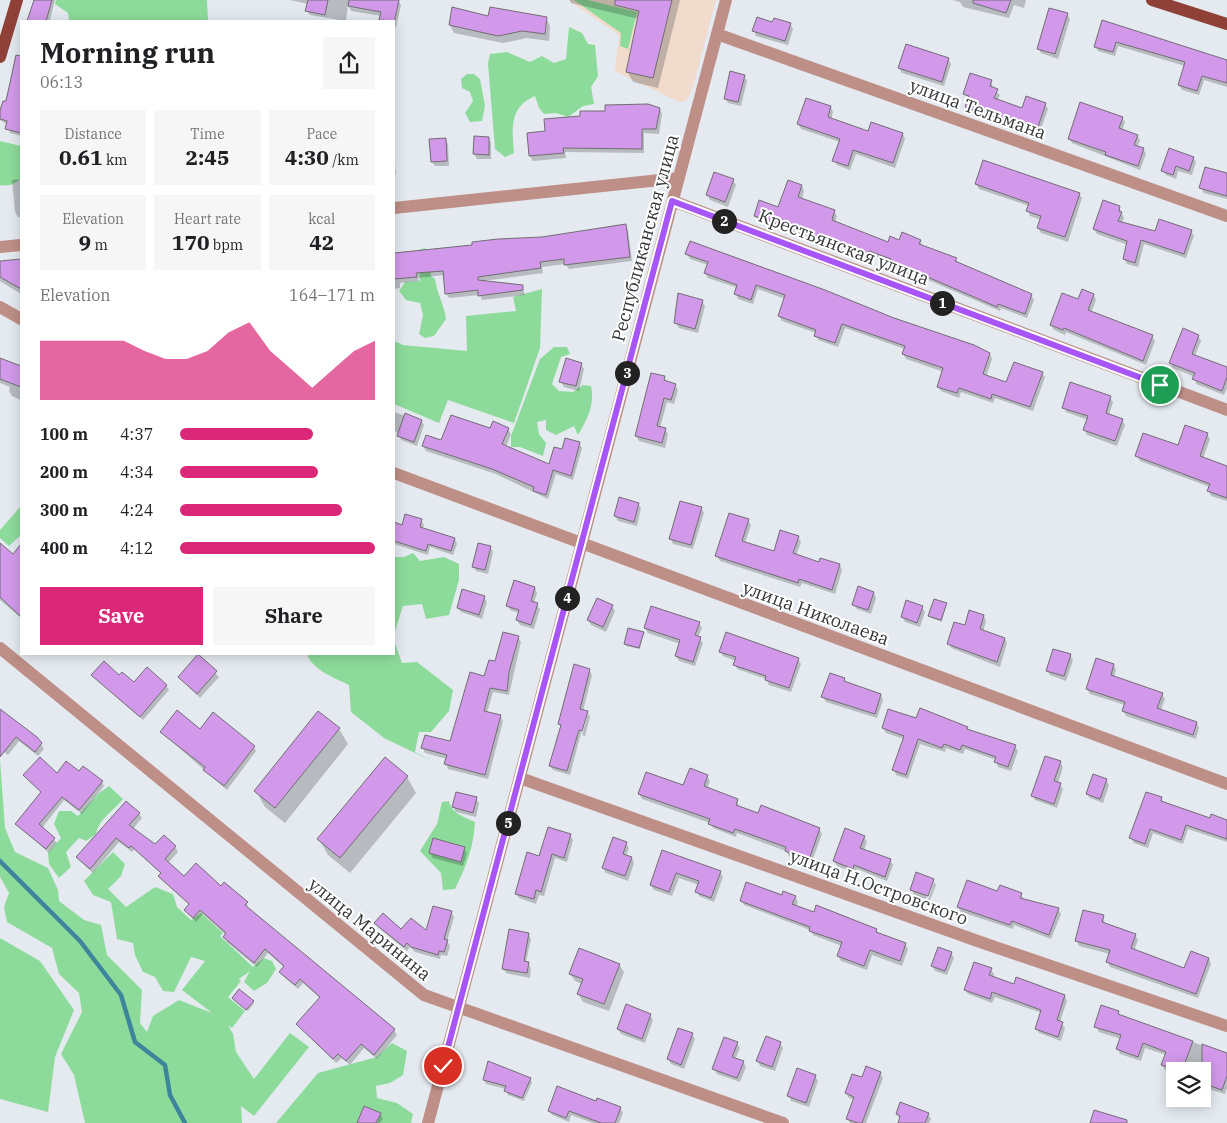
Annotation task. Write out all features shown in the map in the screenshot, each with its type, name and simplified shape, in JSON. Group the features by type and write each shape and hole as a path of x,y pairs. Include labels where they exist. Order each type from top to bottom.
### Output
{"main road":[{"path":"0,57 17,0"},
{"path":"1152,0 1227,24"}],"street":[{"name":"Республиканская улица","path":"428,1123 726,0"},
{"name":"улица Тельмана","path":"717,34 1227,216"},
{"path":"395,208 679,178"},
{"name":"Крестьянская улица","path":"672,201 1227,410"},
{"path":"0,247 20,245"},
{"path":"0,306 20,318"},
{"name":"улица Николаева","path":"395,473 1227,784"},
{"name":"улица Маринина","path":"0,648 424,995 458,1009 783,1123"},
{"name":"улица Н.Островского","path":"520,778 986,944 1227,1026"}],"shaded area":[{"path":"568,0 716,0 692,90 687,100 679,102 615,71 619,35"}],"green space":[{"path":"56,0 207,0 208,20 69,20 68,13 55,4"},
{"path":"574,0 588,0 637,12 628,49 620,46 621,33"},
{"path":"569,27 582,33 588,44 595,45 598,76 591,87 594,104 583,106 568,117 556,113 544,114 539,108 535,96 520,106 516,113 513,127 514,153 505,157 495,149 488,64 490,54 507,52 530,62 542,56 554,63 566,59"},
{"path":"467,74 474,74 480,79 485,106 482,121 470,122 465,113 473,101 470,92 462,88 461,79"},
{"path":"0,141 20,146 20,179 8,185 0,185"},
{"path":"425,248 429,256 431,276 435,279 446,319 434,336 425,338 419,334 423,315 420,303 406,300 399,291 405,282 420,281 418,250"},
{"path":"542,289 540,348 514,423 448,400 439,423 395,404 395,341 403,345 467,351 466,316 516,311 513,297"},
{"path":"554,347 567,347 570,354 561,357 552,384 559,391 573,392 583,385 591,386 592,399 587,418 578,435 574,426 556,435 546,430 546,420 537,422 539,434 546,443 543,456 520,447 511,447 511,436 540,359"},
{"path":"20,507 20,536 9,546 0,538 0,530"},
{"path":"413,553 420,561 444,557 459,564 459,580 449,615 426,619 422,604 403,606 395,631 395,557 404,557"},
{"path":"395,644 402,663 417,662 453,690 449,711 431,732 419,732 415,752 434,762 384,738 351,712 349,685 319,669 308,655 395,655"},
{"path":"0,760 5,828 15,852 48,868 58,890 59,901 84,920 101,925 107,955 142,990 140,1023 147,1032 153,1016 179,1000 212,1013 182,990 205,961 191,957 174,992 163,991 155,977 143,972 135,955 133,943 117,939 111,902 93,895 84,881 113,852 125,864 121,876 108,889 126,907 155,887 173,894 177,907 191,920 201,913 223,933 220,936 253,967 264,958 272,961 276,969 267,983 254,991 244,982 250,971 239,979 241,981 228,997 245,1011 232,1028 228,1025 233,1034 236,1052 254,1079 290,1033 309,1047 254,1116 241,1106 242,1123 85,1123 74,1075 61,1054 82,1012 79,993 59,974 52,948 7,922 4,907 9,893 0,877"},
{"path":"109,786 123,799 100,823 96,834 86,841 79,838 66,852 71,867 59,878 49,864 48,853 61,838 54,824 59,811 71,811 78,816 99,793"},
{"path":"449,801 455,812 475,822 471,848 459,881 455,889 443,890 441,873 420,851 437,824 442,802"},
{"path":"0,938 40,961 74,1010 55,1057 48,1112 0,1099"},
{"path":"392,1043 407,1051 403,1075 390,1083 376,1086 377,1098 397,1103 413,1114 411,1123 276,1123 318,1073 377,1057"}],"building":[{"path":"34,0 52,0 46,20 27,20"},
{"path":"308,0 328,0 325,15 305,11"},
{"path":"349,0 399,0 395,20 379,20 381,12 348,6"},
{"path":"615,0 672,0 653,78 626,72 639,11 615,5"},
{"path":"973,0 1011,0 1006,13 973,3"},
{"path":"452,7 488,16 490,7 547,17 545,34 522,31 498,36 449,25"},
{"path":"1049,8 1068,13 1055,54 1037,49"},
{"path":"757,17 772,22 774,18 791,23 785,41 752,31"},
{"path":"1102,20 1227,60 1227,83 1202,76 1197,91 1178,85 1185,62 1116,42 1113,52 1094,47"},
{"path":"906,44 949,58 942,82 898,68"},
{"path":"16,55 20,56 20,133 5,129 7,121 0,119 3,101 6,101"},
{"path":"730,71 745,75 738,102 724,99"},
{"path":"970,73 992,80 990,86 998,89 994,98 1022,108 1026,96 1046,103 1037,130 965,107 969,96 963,94"},
{"path":"806,98 831,106 828,117 868,131 871,122 903,133 893,163 853,150 848,166 832,161 840,139 797,124"},
{"path":"1080,102 1123,117 1119,128 1138,135 1134,145 1144,148 1138,166 1105,155 1106,152 1068,139"},
{"path":"648,104 660,108 656,129 642,129 642,149 563,148 564,153 529,156 527,133 545,131 544,119 580,116 580,111 605,111 605,105"},
{"path":"474,136 489,137 489,155 473,154"},
{"path":"446,138 447,161 431,162 429,139"},
{"path":"1169,148 1194,157 1189,171 1176,166 1173,175 1161,171"},
{"path":"983,160 1080,193 1065,237 1037,228 1041,216 1026,211 1029,203 975,184"},
{"path":"1205,167 1227,173 1227,196 1199,188"},
{"path":"714,172 734,179 725,202 706,195"},
{"path":"788,180 802,185 798,197 835,210 832,220 888,242 890,236 899,240 902,232 921,240 919,244 957,258 955,261 1032,294 1025,314 998,304 997,307 909,269 908,273 889,265 891,259 869,251 867,256 825,239 754,216 759,200 778,207"},
{"path":"1103,200 1120,206 1119,211 1122,212 1118,221 1155,231 1159,219 1192,230 1184,254 1141,240 1135,263 1123,259 1127,241 1093,229"},
{"path":"626,224 630,257 564,265 564,259 540,262 541,268 478,277 478,280 523,285 523,290 478,296 478,290 445,294 443,271 416,273 417,277 395,279 395,253 472,245 472,242 498,239 542,237"},
{"path":"690,241 825,290 894,318 974,345 990,353 983,374 1006,382 1014,362 1043,372 1030,407 992,394 991,399 959,388 957,393 937,387 943,368 902,354 905,346 842,324 835,343 814,336 816,330 778,316 785,295 756,285 751,300 734,294 737,285 704,273 708,262 685,254"},
{"path":"20,259 20,288 0,277 0,261"},
{"path":"1082,289 1094,294 1088,310 1153,335 1143,361 1064,328 1063,330 1050,325 1062,293 1078,299"},
{"path":"678,293 703,300 695,329 674,323"},
{"path":"1183,328 1199,335 1192,354 1227,367 1227,377 1222,391 1192,379 1195,373 1169,363"},
{"path":"0,358 20,366 20,387 0,379"},
{"path":"566,358 582,363 576,386 559,382"},
{"path":"651,373 665,376 664,380 676,384 671,400 664,398 657,426 666,428 662,443 635,436"},
{"path":"1070,382 1111,396 1106,413 1123,419 1115,441 1083,430 1088,416 1062,408"},
{"path":"405,413 422,420 414,442 397,436"},
{"path":"451,415 490,428 493,421 509,428 502,444 549,464 554,447 562,449 565,438 580,442 571,476 553,470 546,495 533,491 534,487 492,469 422,446 426,435 441,440"},
{"path":"1185,425 1208,433 1200,456 1227,466 1227,498 1207,491 1210,484 1135,456 1143,433 1178,445"},
{"path":"619,497 639,503 634,522 614,516"},
{"path":"680,501 702,507 691,545 669,539"},
{"path":"729,513 749,519 742,541 774,551 780,530 799,536 793,553 819,562 820,558 840,564 832,590 799,579 798,583 715,556"},
{"path":"405,514 422,519 420,527 455,538 451,551 428,544 426,551 395,541 395,522 402,525"},
{"path":"0,543 13,554 20,545 20,616 0,597"},
{"path":"478,543 491,546 485,570 472,567"},
{"path":"514,580 535,587 531,601 538,603 531,625 516,620 519,610 506,606"},
{"path":"858,586 874,592 868,610 852,605"},
{"path":"462,589 485,596 479,615 457,608"},
{"path":"597,598 613,605 603,627 587,620"},
{"path":"934,599 947,603 941,620 928,616"},
{"path":"906,600 923,606 917,623 901,617"},
{"path":"651,606 700,622 695,635 701,637 693,662 675,656 680,640 644,628"},
{"path":"969,610 984,615 980,629 1005,638 997,662 947,644 954,622 965,625"},
{"path":"628,628 644,632 639,648 624,644"},
{"path":"503,632 519,636 509,672 507,691 490,688 484,711 501,715 485,775 444,764 447,755 421,748 425,735 450,741 470,672 484,676 489,660 495,661"},
{"path":"726,632 799,658 789,688 765,680 766,676 733,665 736,657 719,652"},
{"path":"1053,649 1071,654 1064,676 1046,671"},
{"path":"197,655 217,671 197,694 178,677"},
{"path":"1096,658 1114,664 1111,675 1163,693 1157,708 1197,722 1193,735 1122,711 1125,702 1086,689"},
{"path":"104,661 119,675 122,672 134,682 147,667 167,685 140,717 91,675"},
{"path":"574,664 590,669 580,709 588,711 582,731 579,730 567,771 549,766 561,725 558,724"},
{"path":"830,673 845,678 844,681 881,694 875,714 821,697"},
{"path":"920,708 968,727 967,729 1016,745 1008,767 994,762 996,757 962,745 960,750 944,744 942,748 918,739 906,775 892,770 904,736 882,728 888,709 916,718"},
{"path":"0,709 37,737 42,743 35,752 16,737 0,757"},
{"path":"177,710 200,729 213,712 255,746 224,786 203,770 205,767 160,732"},
{"path":"318,711 340,728 275,808 254,791"},
{"path":"1045,756 1061,761 1054,781 1061,783 1054,804 1031,796"},
{"path":"40,757 57,773 66,761 79,771 83,766 103,781 79,810 62,797 39,824 55,838 46,849 15,824 41,792 23,775"},
{"path":"385,757 408,776 340,858 317,839"},
{"path":"690,768 708,775 704,786 738,799 736,805 758,813 761,805 820,828 809,860 785,851 786,847 735,829 733,833 708,824 710,819 638,794 646,772 683,785"},
{"path":"1093,774 1107,779 1100,799 1086,794"},
{"path":"456,792 477,797 473,813 452,807"},
{"path":"1146,792 1162,797 1161,801 1210,818 1211,814 1227,820 1227,839 1186,825 1181,840 1150,829 1145,844 1129,838"},
{"path":"126,801 140,813 129,825 155,844 164,835 176,846 165,859 184,876 196,863 221,886 224,882 248,902 245,905 395,1029 374,1055 361,1044 346,1061 338,1054 333,1059 296,1024 320,997 300,979 295,985 279,972 284,966 265,949 254,963 223,937 226,933 200,910 193,918 184,910 189,904 158,876 161,873 131,846 129,848 116,838 90,869 76,857"},
{"path":"548,827 571,834 564,858 552,854 541,892 536,890 534,899 515,894 527,852 539,856"},
{"path":"845,828 865,836 860,848 891,859 885,877 854,865 853,869 833,861"},
{"path":"613,837 627,842 623,854 632,857 625,876 602,868"},
{"path":"433,838 465,847 461,862 429,853"},
{"path":"662,850 721,871 711,898 695,892 699,881 676,873 669,892 650,885"},
{"path":"916,872 934,879 928,896 910,890"},
{"path":"967,880 997,891 1000,885 1022,893 1020,898 1059,908 1049,935 1012,921 1010,925 957,907"},
{"path":"746,882 782,895 783,891 796,896 792,904 814,912 816,905 877,929 876,932 906,943 900,961 870,950 864,966 837,956 842,942 809,931 810,927 740,901"},
{"path":"433,906 452,911 444,939 448,940 444,952 439,951 438,955 411,947 407,943 404,947 374,923 383,913 401,929 411,918 426,930"},
{"path":"1083,910 1104,915 1102,922 1136,934 1131,948 1184,968 1191,951 1209,958 1196,994 1106,962 1110,950 1075,941"},
{"path":"509,929 529,933 524,961 529,962 527,973 502,969"},
{"path":"938,947 952,952 945,971 931,966"},
{"path":"579,948 620,964 604,1004 577,994 583,979 569,974"},
{"path":"974,962 992,968 989,975 1014,984 1016,977 1065,995 1057,1020 1063,1022 1058,1037 1035,1029 1041,1010 992,992 990,999 964,990"},
{"path":"239,989 254,1001 246,1010 232,998"},
{"path":"626,1004 651,1014 642,1039 617,1029"},
{"path":"1101,1005 1119,1011 1118,1014 1193,1041 1185,1062 1166,1062 1166,1066 1161,1065 1166,1052 1143,1043 1138,1057 1116,1049 1121,1035 1094,1027"},
{"path":"678,1028 693,1033 681,1065 667,1059"},
{"path":"766,1036 781,1042 772,1067 756,1061"},
{"path":"724,1037 738,1042 732,1057 744,1061 737,1078 712,1069"},
{"path":"1202,1044 1227,1053 1227,1076 1222,1090 1211,1086 1211,1062 1202,1062"},
{"path":"488,1061 531,1078 522,1098 504,1091 506,1086 483,1080"},
{"path":"866,1066 881,1072 862,1123 858,1123 846,1119 854,1097 845,1093 852,1074 862,1077"},
{"path":"797,1068 816,1075 806,1103 787,1096"},
{"path":"557,1086 596,1101 597,1098 621,1107 615,1123 601,1123 569,1111 566,1118 548,1111"},
{"path":"900,1102 929,1113 925,1123 898,1123 900,1116 896,1114"},
{"path":"364,1106 381,1113 376,1123 357,1123"},
{"path":"1094,1110 1127,1120 1127,1123 1090,1123"}],"waterway":[{"path":"0,861 80,941 121,995 135,1042 165,1065 170,1095 185,1123"}],"route":[{"path":"443,1066 672,201 1160,385"}]}
